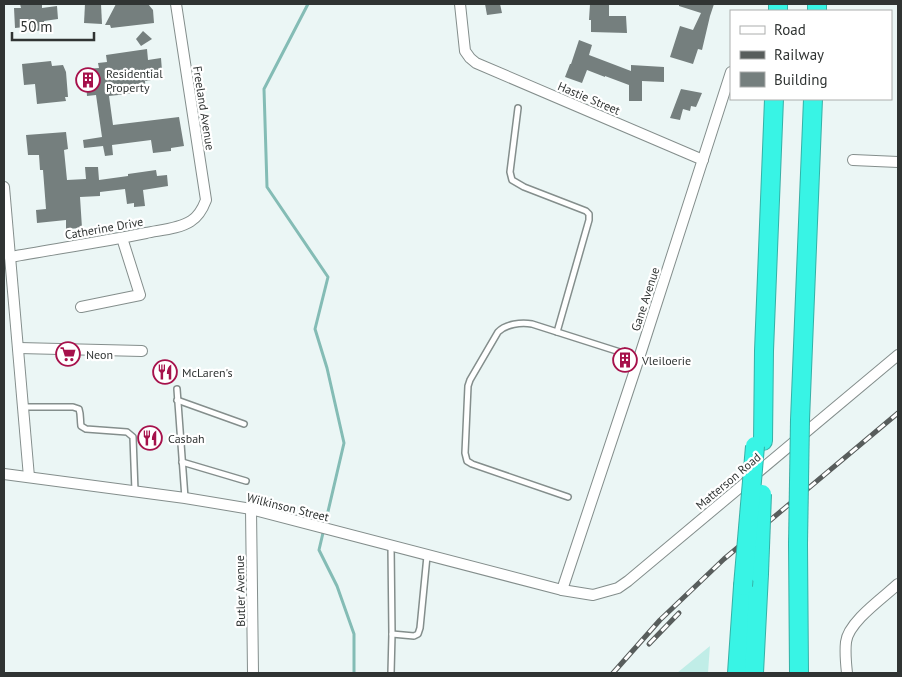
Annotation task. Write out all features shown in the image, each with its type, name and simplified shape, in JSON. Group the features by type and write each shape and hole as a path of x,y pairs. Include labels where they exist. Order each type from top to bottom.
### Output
{"highway":[{"path":"754,673 759,574 759,444 774,100"},
{"path":"799,673 798,544 800,420 813,100"},
{"path":"737,673 743,586 759,444"},
{"path":"794,673 798,585"}],"street":[{"name":"Freeland Avenue","path":"176,4 206,200 199,214"},
{"name":"Hastie Street","path":"460,4 467,55 473,61 703,160"},
{"name":"Gane Avenue","path":"562,590 635,357 703,160 730,75"},
{"path":"853,160 898,162"},
{"path":"4,187 30,477"},
{"name":"Catherine Drive","path":"10,257 178,227 190,222 199,214"},
{"path":"81,307 140,295 122,238"},
{"path":"19,348 142,351"},
{"name":"Matterson Road","path":"562,590 592,595 607,592 624,585 898,355"},
{"name":"Wilkinson Street","path":"4,474 185,498 251,509 562,590"},
{"name":"Butler Avenue","path":"251,509 253,673"},
{"path":"848,673 846,641 848,634 856,622 898,584"}],"lane":[{"path":"518,108 510,172 512,180 586,211 589,214 589,220 557,332"},
{"path":"568,497 468,461 465,453 468,386 470,380 498,332 513,324 532,324 623,353"},
{"path":"177,389 185,498"},
{"path":"178,400 244,424"},
{"path":"24,407 73,407 79,409 81,426 86,429 127,432 133,437 135,491"},
{"path":"182,462 246,481"},
{"path":"391,546 391,673"},
{"path":"392,634 414,636 418,634 427,556"}],"shaded area":[{"path":"710,646 708,673 677,673"}],"building":[{"path":"20,4 42,4 42,8 57,6 58,19 44,21 45,30 26,32 25,27 15,28 14,8 21,8"},
{"path":"85,4 101,4 102,24 84,23"},
{"path":"116,4 148,4 153,10 154,23 111,28 110,25 105,25"},
{"path":"485,4 500,4 502,13 487,15"},
{"path":"590,4 609,4 609,16 626,16 627,33 591,32 591,20 589,20"},
{"path":"679,4 714,4 702,50 698,49 693,64 670,57 680,26 693,30 701,13 679,6"},
{"path":"143,31 152,39 141,46 136,39"},
{"path":"579,40 592,45 589,55 631,71 631,65 664,67 664,82 642,81 642,101 629,101 629,85 605,76 587,70 582,83 565,77"},
{"path":"147,49 148,60 161,58 162,71 156,72 157,79 145,81 146,92 109,96 113,125 179,117 184,146 171,148 171,151 153,153 151,140 112,145 113,155 105,156 103,146 84,148 83,140 102,137 96,95 87,96 85,69 99,68 98,63 107,62 106,55"},
{"path":"51,61 52,66 63,65 66,72 68,97 65,97 66,101 37,104 35,84 24,85 22,64"},
{"path":"681,89 702,93 696,107 691,106 690,111 683,109 680,120 670,118"},
{"path":"66,132 68,149 64,150 67,180 86,179 85,167 98,167 99,180 156,170 157,176 167,175 168,186 143,190 145,206 134,207 134,203 127,204 125,189 100,192 100,196 80,197 82,228 66,229 66,220 37,223 36,210 46,209 43,170 40,170 39,155 28,155 26,135"},
{"name":"Vleiloerie","path":"624,347 633,350 628,367 619,365 621,357 627,355"}],"waterway":[{"path":"308,4 264,89 267,187 328,277 315,329 327,368 344,443 319,550 337,586 354,634 354,673"}],"railway":[{"path":"613,673 660,620 724,559 898,413"},
{"path":"649,644 679,613"}],"place":[{"name":"Residential Property","path":"88,80"},
{"name":"Neon","path":"68,354"},
{"name":"Vleiloerie","path":"625,360"},
{"name":"McLaren's","path":"165,372"},
{"name":"Casbah","path":"150,438"}]}
